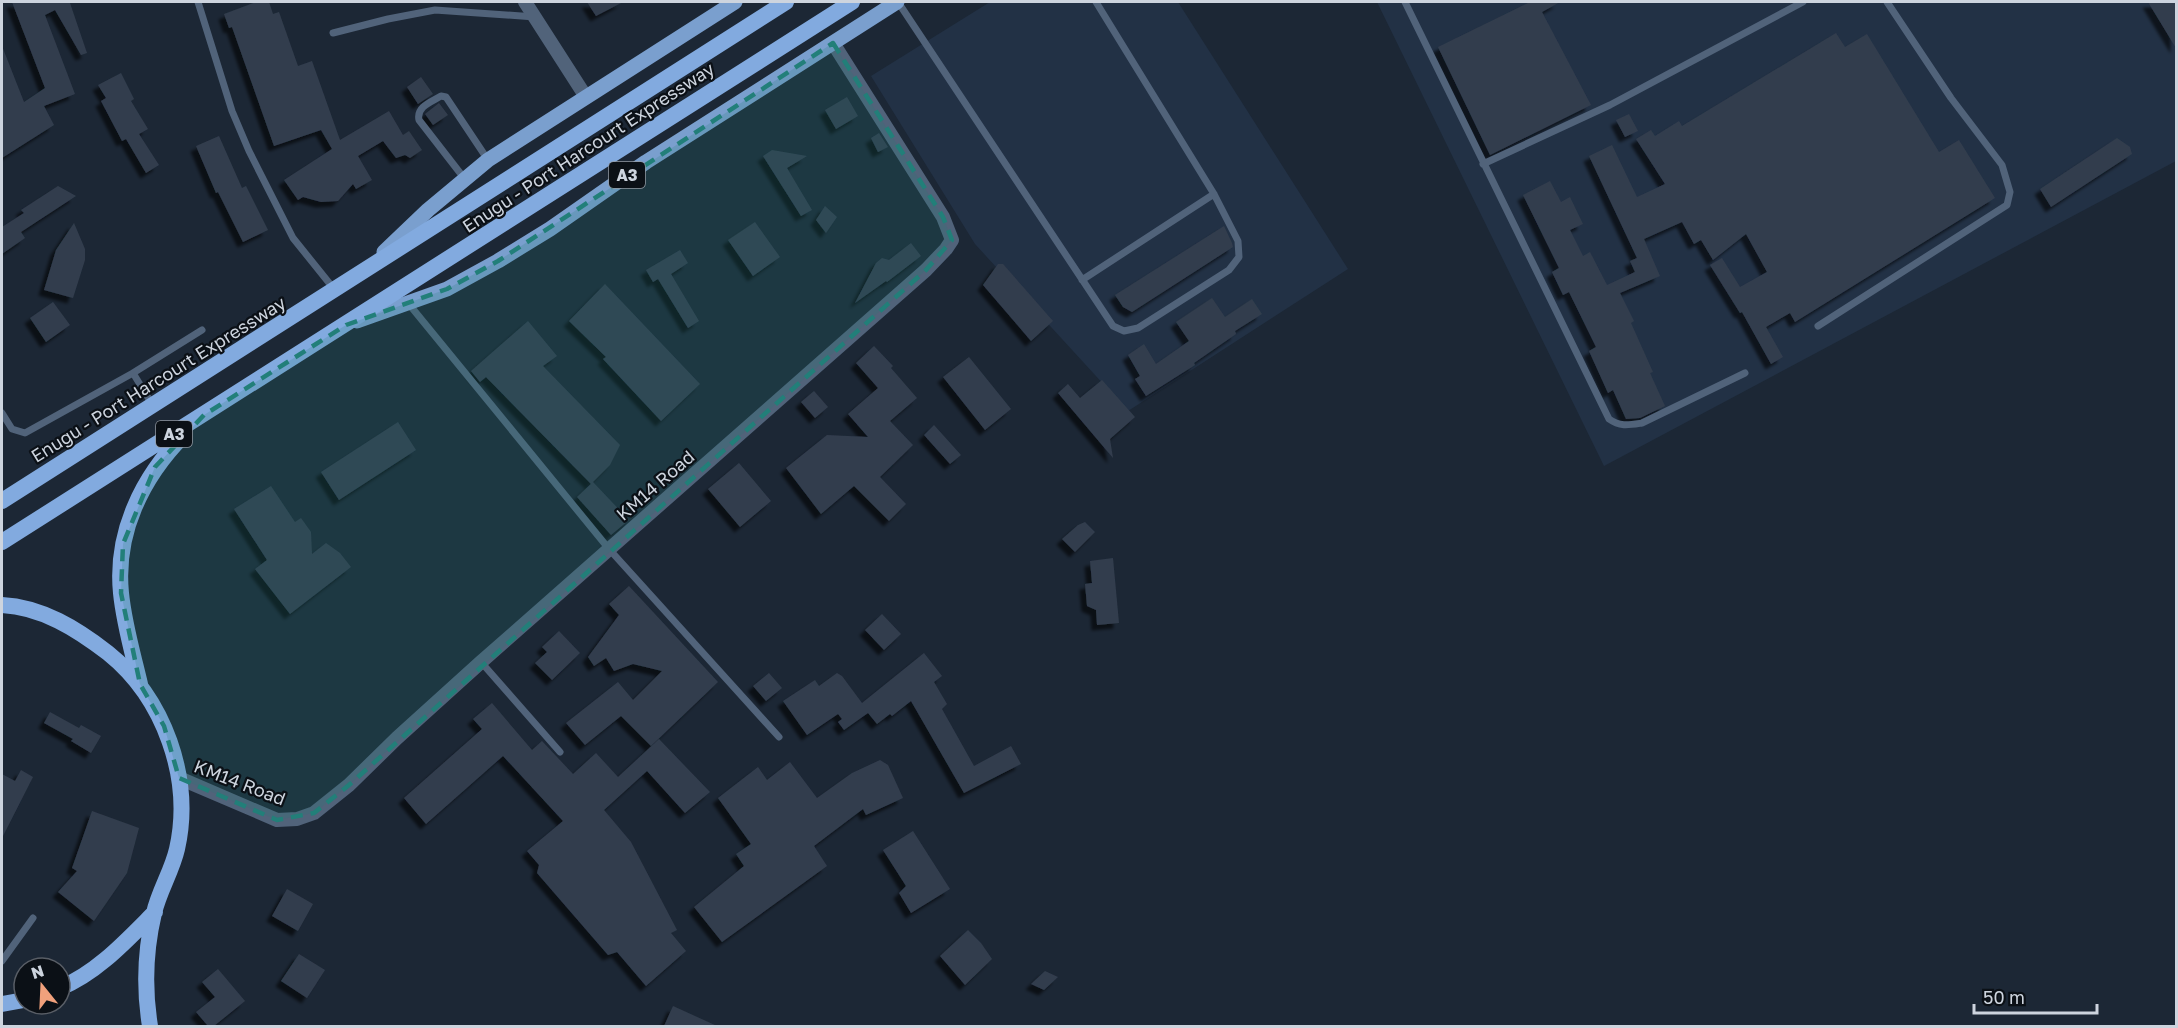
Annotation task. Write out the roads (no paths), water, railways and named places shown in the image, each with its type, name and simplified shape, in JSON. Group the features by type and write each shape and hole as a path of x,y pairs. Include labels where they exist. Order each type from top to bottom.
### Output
{"highway":[{"name":"Enugu - Port Harcourt Expressway","path":"2,501 786,2"},
{"name":"Enugu - Port Harcourt Expressway","path":"2,542 852,2"},
{"path":"140,684 121,593 123,544 130,518 155,467 204,415"},
{"path":"2,489 33,482"},
{"path":"2,605 37,612 64,623 106,652 140,684 164,726 179,778 181,820 177,849 154,912 146,971 146,1001 150,1026"},
{"path":"72,983 95,967 154,912"}],"main road":[{"name":"Enugu - Port Harcourt Expressway","path":"335,290 393,245 428,210 488,160 735,2"},
{"name":"Enugu - Port Harcourt Expressway","path":"346,325 447,289 498,261 550,229 646,162 898,2"}],"street":[{"path":"525,2 586,97"},
{"name":"KM14 Road","path":"179,778 277,820 297,819 314,813 349,785 481,662 926,270 946,249 952,240 943,217 833,43"}],"lane":[{"path":"198,2 232,111 249,151 293,238 335,290"},
{"path":"898,2 1113,326 1124,331 1138,328 1229,270 1239,257 1238,241 1214,194 1096,2"},
{"path":"1405,2 1609,419 1625,426 1642,423 1745,373"},
{"path":"1483,164 1610,105 1803,2"},
{"path":"1818,326 2007,204 2010,199 2002,165 1951,98 1887,2"},
{"path":"333,33 388,18 435,10 536,17"},
{"path":"464,178 419,120 420,109 441,96 446,97 488,160"},
{"path":"1082,280 1214,194"},
{"path":"408,303 609,549 779,737"},
{"path":"2,413 12,429 25,434 133,373 202,330"},
{"path":"133,373 153,405"},
{"path":"481,662 560,752"},
{"path":"2,961 33,918"}]}
